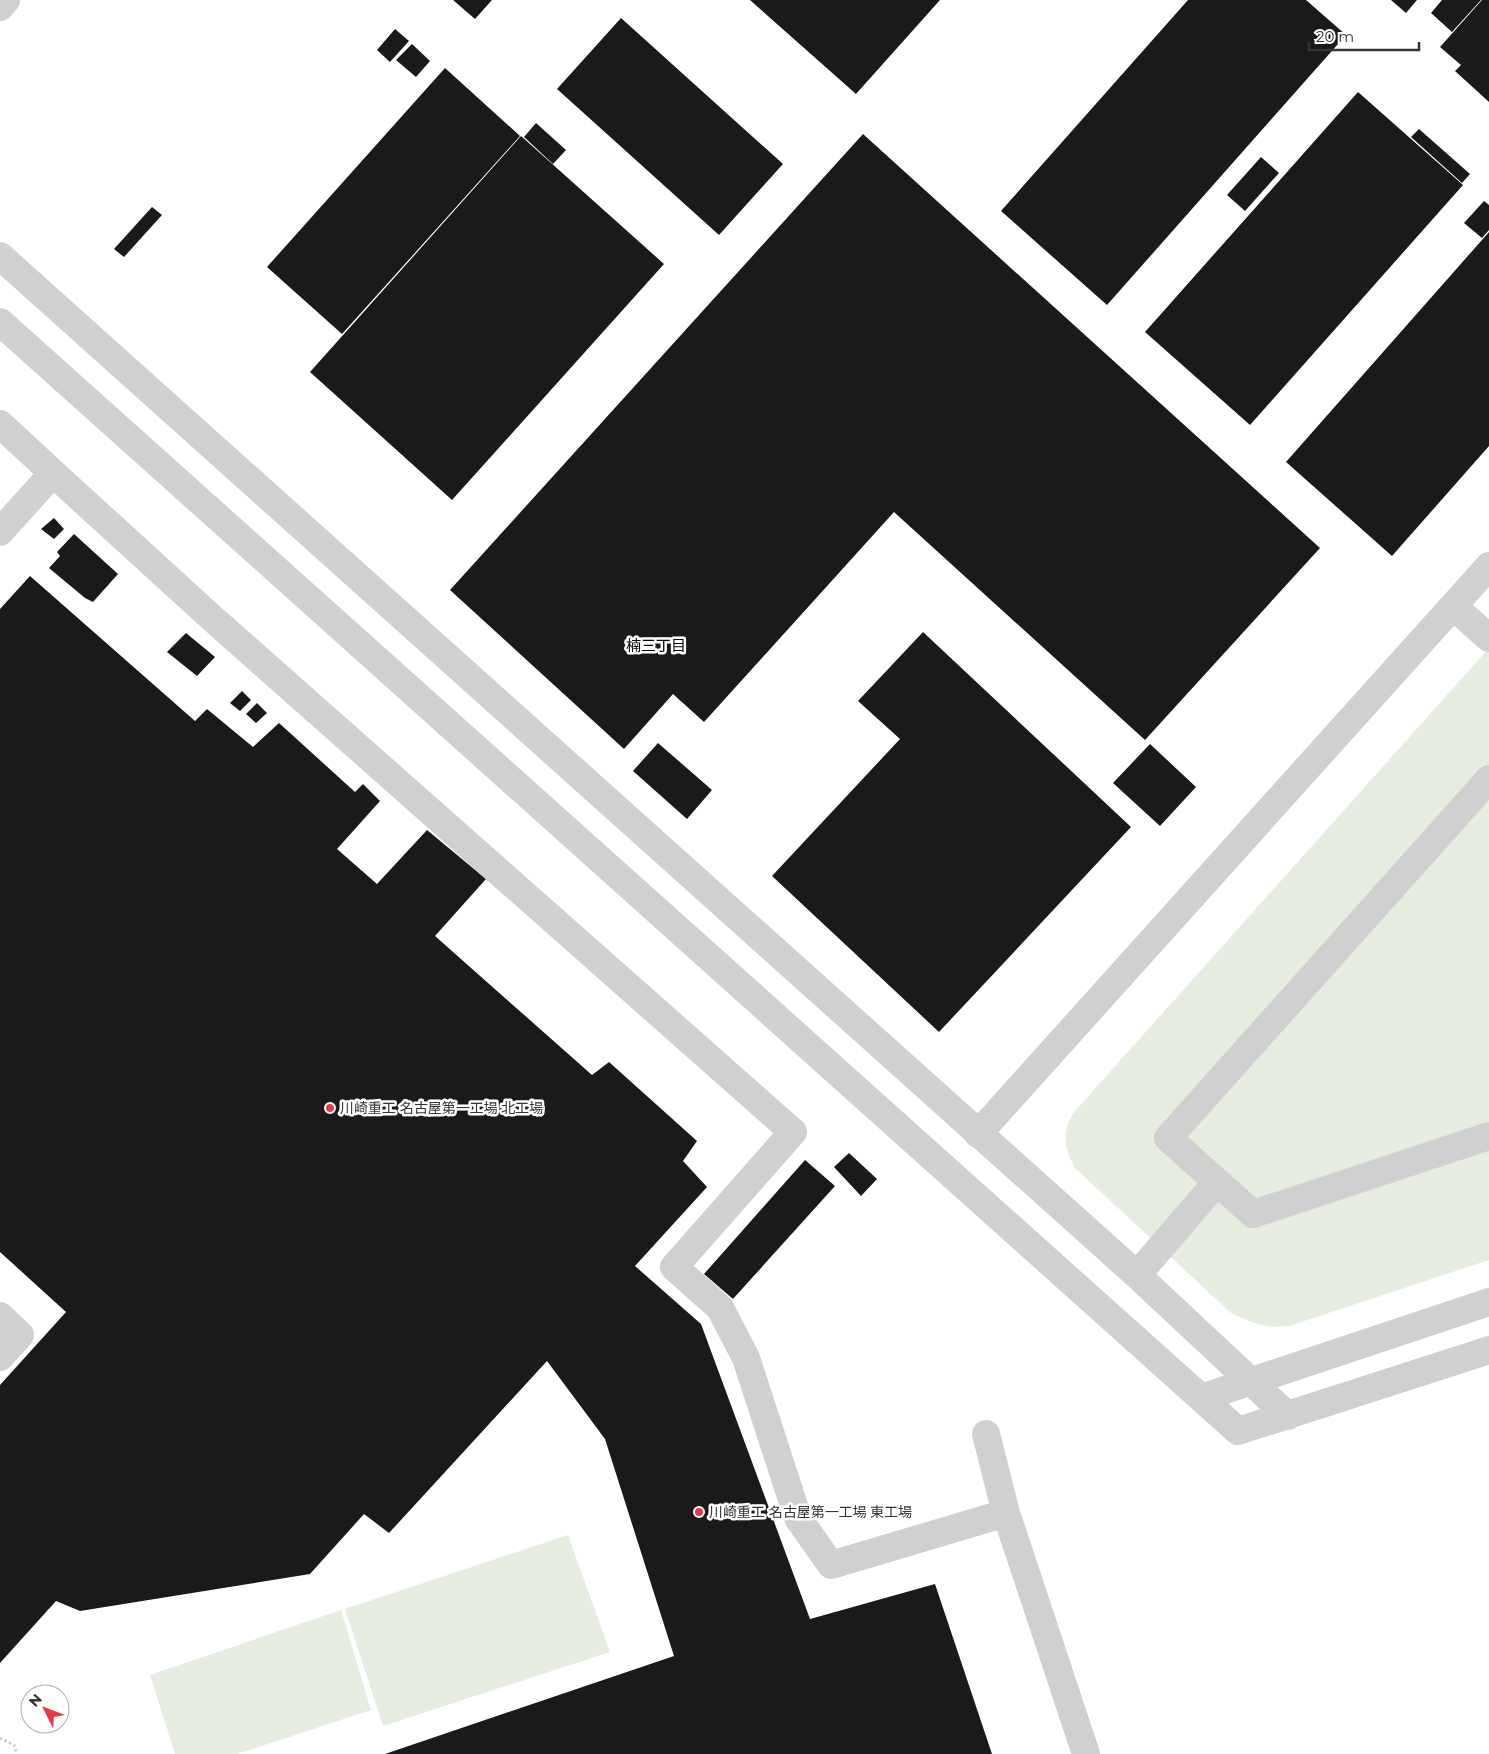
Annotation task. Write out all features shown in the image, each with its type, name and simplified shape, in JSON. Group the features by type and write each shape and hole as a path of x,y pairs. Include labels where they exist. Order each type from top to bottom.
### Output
{"street":[{"path":"0,7 6,0"},
{"path":"0,256 1137,1275 1288,1416"},
{"path":"0,322 1238,1432 1489,1350"},
{"path":"0,424 228,632 793,1132 674,1267 720,1308 746,1358 798,1518 831,1565 1006,1513"},
{"path":"0,532 53,473"},
{"path":"978,1134 1489,566"},
{"path":"1453,606 1489,638"},
{"path":"1489,779 1168,1138 1253,1214 1489,1136"},
{"path":"1137,1275 1217,1182"},
{"path":"1201,1398 1489,1302"},
{"path":"0,1316 20,1335 0,1357"},
{"path":"986,1434 1006,1513 1086,1754"}],"path":[{"path":"0,1738 14,1745 17,1754"}],"shaded area":[{"path":"1489,648 1489,1260 1289,1326 1273,1327 1253,1322 1231,1313 1074,1167 1066,1145 1068,1126 1075,1111"},
{"path":"568,1535 610,1652 383,1726 345,1609"},
{"path":"341,1610 371,1710 237,1754 175,1754 150,1675"}],"building":[{"path":"453,0 492,0 475,19"},
{"path":"750,0 940,0 856,94"},
{"path":"1188,0 1306,0 1346,35 1107,305 1001,211"},
{"path":"1391,0 1417,0 1406,13"},
{"path":"1442,0 1481,0 1452,32 1431,13"},
{"path":"1482,0 1489,0 1489,102 1455,71 1461,65 1440,47"},
{"path":"621,18 783,164 719,235 557,89"},
{"path":"395,29 409,41 390,62 377,50"},
{"path":"412,44 430,61 416,77 396,60"},
{"path":"445,68 520,136 342,334 267,267"},
{"path":"1358,92 1463,185 1250,425 1145,332"},
{"path":"536,123 566,150 553,164 524,137"},
{"path":"1419,129 1470,174 1462,183 1411,137"},
{"path":"863,134 1320,548 1145,740 894,512 704,722 673,694 624,749 450,590"},
{"path":"521,136 664,264 452,500 310,372"},
{"path":"1261,157 1279,173 1245,211 1227,195"},
{"path":"1484,201 1489,205 1489,230 1482,238 1464,223"},
{"path":"152,207 162,215 124,257 114,249"},
{"path":"1489,232 1489,446 1392,556 1286,462"},
{"path":"54,518 64,529 54,539 41,529"},
{"path":"74,534 118,574 93,602 85,598 49,568 60,556 57,552"},
{"name":"川崎重工 名古屋第一工場 北工場","path":"30,576 195,721 207,709 253,747 279,723 355,792 363,784 380,801 337,849 377,884 427,830 486,879 435,936 592,1075 609,1062 697,1141 683,1161 707,1187 635,1266 701,1324 810,1619 935,1584 992,1754 385,1754 674,1656 605,1439 547,1361 389,1533 364,1514 310,1574 80,1611 56,1601 0,1663 0,1385 66,1312 0,1252 0,609"},
{"path":"923,632 1131,827 939,1032 772,876 900,739 858,701"},
{"path":"186,633 215,657 197,676 167,652"},
{"path":"242,691 251,700 240,711 230,703"},
{"path":"257,703 267,713 256,723 246,714"},
{"path":"658,743 712,790 687,819 633,771"},
{"path":"1150,744 1196,787 1160,826 1113,783"},
{"path":"849,1153 877,1179 861,1196 834,1167"},
{"path":"805,1160 835,1186 733,1299 704,1274"}],"place":[{"name":"川崎重工 名古屋第一工場 北工場","path":"330,1108"},
{"name":"川崎重工 名古屋第一工場 東工場","path":"699,1512"}],"district":[{"name":"楠三丁目","path":"656,646"}]}
